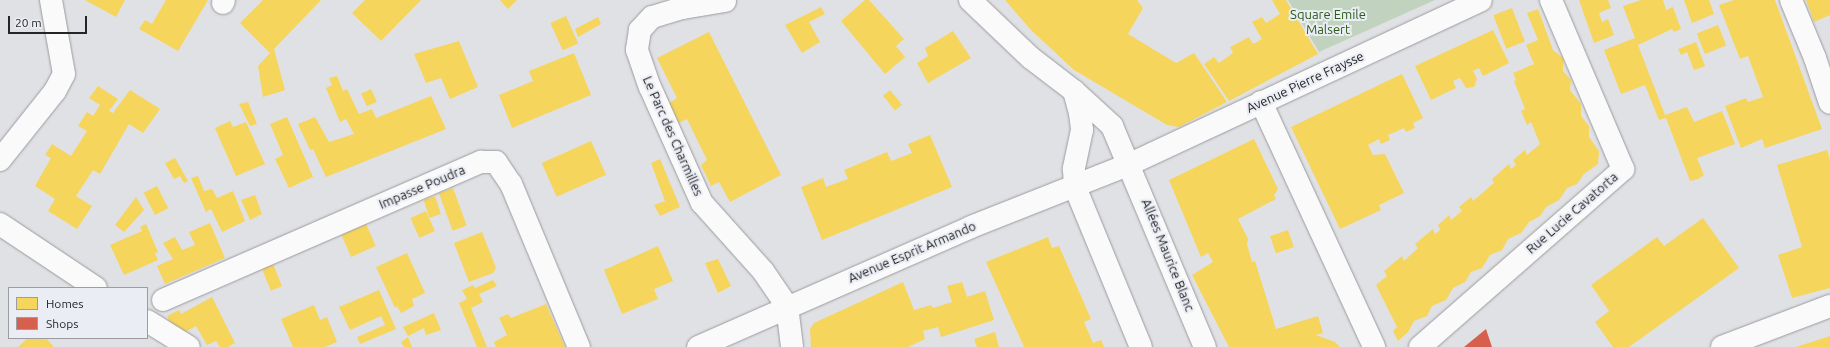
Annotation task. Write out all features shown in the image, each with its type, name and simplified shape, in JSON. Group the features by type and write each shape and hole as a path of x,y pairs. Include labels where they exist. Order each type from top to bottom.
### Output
{"street":[{"path":"0,160 55,91 64,74 51,0"},
{"name":"Le Parc des Charmilles","path":"725,0 682,8 652,17 640,30 637,50 650,87 702,203 763,271 787,306"},
{"name":"Allées Maurice Blanc","path":"970,0 1031,58 1074,91 1112,126 1130,164 1205,347"},
{"name":"Avenue Pierre Fraysse","path":"1130,164 1481,0"},
{"name":"Rue Lucie Cavatorta","path":"1420,347 1623,169 1551,0"},
{"path":"1792,0 1815,58 1830,103"},
{"path":"1074,91 1080,113 1082,130 1074,169 1075,187 1141,347"},
{"path":"1261,102 1374,347"},
{"name":"Impasse Poudra","path":"163,300 481,162 496,162 511,184 579,347"},
{"name":"Avenue Esprit Armando","path":"698,347 787,306 971,227 1130,164"},
{"path":"0,224 94,287"},
{"path":"787,306 792,347"},
{"path":"1722,347 1830,306"},
{"path":"148,322 189,347"}],"green space":[{"name":"Square Emile Malsert","path":"1288,0 1435,0 1319,52"}],"building: Homes":[{"path":"85,0 125,0 116,17"},
{"path":"166,0 208,0 178,51 139,29 145,20 152,24"},
{"path":"263,0 321,0 274,49 285,90 263,97 258,66 270,53 240,23"},
{"path":"365,0 421,0 381,41 352,13"},
{"path":"500,0 517,0 508,9"},
{"path":"865,0 869,0 904,39 896,46 905,57 885,74 841,21"},
{"path":"1005,0 1137,0 1143,8 1128,34 1176,63 1194,53 1227,102 1179,127 1167,125 1074,70 1031,30"},
{"path":"1272,0 1286,0 1318,54 1229,101 1204,64 1214,57 1219,63 1233,53 1230,47 1249,37 1253,44 1262,39 1252,22 1262,17 1266,23 1280,14"},
{"path":"1579,0 1608,0 1611,8 1599,13 1602,22 1608,19 1614,35 1594,43"},
{"path":"1641,0 1663,0 1666,10 1673,7 1681,29 1674,32 1672,29 1638,45 1665,115 1687,107 1694,122 1722,111 1735,144 1697,158 1704,175 1698,179 1690,181 1666,118 1659,120 1645,85 1621,94 1604,50 1635,38 1623,6"},
{"path":"1684,0 1709,0 1714,14 1692,23"},
{"path":"1734,0 1775,0 1822,129 1765,148 1762,139 1741,148 1725,106 1746,98 1748,102 1763,97 1748,56 1740,59 1719,5"},
{"path":"1806,0 1830,0 1830,15 1814,22"},
{"path":"821,7 825,14 809,22 820,42 802,53 785,25"},
{"path":"1512,8 1525,42 1506,49 1493,15"},
{"path":"1538,9 1553,50 1563,58 1563,71 1571,80 1570,90 1581,104 1581,116 1589,126 1589,137 1599,151 1598,164 1584,174 1577,184 1567,188 1559,200 1546,207 1540,216 1529,222 1521,233 1508,239 1502,250 1490,255 1482,268 1471,272 1465,282 1453,288 1446,300 1432,306 1427,316 1414,321 1408,332 1398,341 1393,331 1397,327 1376,285 1387,276 1384,271 1402,256 1404,261 1418,248 1415,244 1433,229 1435,234 1440,230 1438,225 1449,215 1451,220 1462,211 1459,207 1471,197 1473,201 1494,183 1492,179 1509,164 1511,169 1516,165 1513,160 1525,150 1527,155 1540,144 1531,122 1527,125 1521,111 1525,109 1514,81 1516,80 1513,73 1534,64 1526,45 1538,40 1527,13"},
{"path":"566,16 578,43 563,50 550,23"},
{"path":"598,17 601,24 578,37 575,29"},
{"path":"1718,25 1726,45 1705,54 1697,34"},
{"path":"1493,30 1509,63 1483,76 1479,68 1473,71 1477,79 1474,87 1466,88 1460,78 1453,81 1456,88 1431,100 1415,66"},
{"path":"953,31 971,58 928,83 917,63 928,56 925,48"},
{"path":"709,32 781,175 730,202 719,182 711,186 701,165 707,160 687,119 679,123 669,103 677,98 657,58"},
{"path":"459,41 478,87 450,99 441,78 426,83 414,54"},
{"path":"1696,42 1705,66 1694,70 1687,52 1681,55 1678,49"},
{"path":"574,53 591,95 512,128 499,95 533,81 529,71"},
{"path":"1402,74 1423,118 1413,123 1415,128 1406,132 1404,128 1388,135 1390,140 1381,144 1379,139 1368,145 1373,155 1385,154 1404,193 1379,205 1381,210 1340,229 1291,127"},
{"path":"337,76 343,91 347,89 359,114 372,109 376,118 431,96 446,129 326,177 313,149 310,150 298,124 315,117 329,142 354,134 346,119 340,122 326,88 332,85 329,78"},
{"path":"98,86 118,99 109,111 113,113 130,90 160,109 143,133 129,124 100,174 93,170 76,196 92,206 77,229 48,211 55,199 35,186 51,158 45,155 52,144 71,156 87,131 78,126 87,112 93,116 100,105 89,98"},
{"path":"371,89 377,102 367,106 361,94"},
{"path":"890,90 902,105 895,110 883,96"},
{"path":"248,102 257,124 250,126 239,104"},
{"path":"287,117 313,177 289,188 275,159 283,155 270,124"},
{"path":"230,121 233,127 246,122 265,164 236,176 215,128"},
{"path":"930,135 952,187 822,240 801,187 823,178 826,187 848,179 844,170 887,152 891,161 912,153 908,144"},
{"path":"1254,139 1278,189 1274,195 1276,199 1238,219 1248,239 1247,244 1252,262 1255,261 1276,329 1318,316 1323,333 1316,335 1335,342 1340,347 1229,347 1192,275 1213,262 1208,253 1201,257 1169,180"},
{"path":"591,141 606,175 557,197 542,163"},
{"path":"1827,150 1830,160 1830,288 1792,298 1778,255 1802,247 1777,165"},
{"path":"175,158 188,181 184,183 180,176 174,179 165,163"},
{"path":"660,159 680,207 660,216 654,205 665,201 651,163"},
{"path":"198,176 204,191 212,189 217,198 233,191 245,221 222,232 211,209 206,212 191,178"},
{"path":"157,186 168,208 155,215 144,193"},
{"path":"453,188 467,226 453,231 439,193"},
{"path":"255,195 262,214 250,220 241,200"},
{"path":"435,196 441,214 429,218 424,200"},
{"path":"136,197 144,210 124,232 115,225"},
{"path":"426,211 435,231 419,238 410,218"},
{"path":"1703,218 1739,268 1629,347 1613,347 1595,322 1609,311 1591,285 1657,237 1664,246"},
{"path":"210,223 225,258 165,284 157,266 173,259 163,243 175,237 182,250 195,245 189,232"},
{"path":"146,224 158,252 155,253 158,260 124,275 110,245 142,231 140,227"},
{"path":"366,224 376,246 351,257 341,235"},
{"path":"1288,230 1294,247 1276,253 1270,236"},
{"path":"482,232 496,268 493,273 469,282 454,243"},
{"path":"1048,237 1052,248 1059,246 1091,319 1084,322 1093,343 1101,340 1104,347 1024,347 986,262"},
{"path":"658,246 673,281 654,289 658,299 622,314 604,270"},
{"path":"407,253 425,293 412,299 414,306 401,313 397,306 395,308 376,267"},
{"path":"718,259 731,286 718,293 705,263"},
{"path":"273,264 282,286 271,291 262,268"},
{"path":"493,280 497,286 479,294 483,302 471,308 487,347 477,347 459,303 467,299 462,290 473,285 475,288"},
{"path":"903,282 914,310 931,305 933,308 952,302 947,286 962,282 967,297 985,291 994,320 941,337 938,327 923,331 925,339 908,347 811,347 810,329 814,323"},
{"path":"379,290 396,329 360,344 357,337 385,325 381,316 350,330 339,307"},
{"path":"212,297 235,343 228,347 220,347 216,341 207,345 196,326 180,335 175,332 167,316 179,310 181,314"},
{"path":"546,304 565,347 496,347 494,342 507,335 499,318 508,314 511,318"},
{"path":"314,305 320,320 327,317 337,342 325,347 293,347 281,319"},
{"path":"434,313 441,330 426,335 424,328 408,336 403,327"},
{"path":"995,332 999,347 977,347 974,339"},
{"path":"1830,336 1830,347 1796,347"},
{"path":"408,337 412,347 404,347 401,342"},
{"path":"27,339 47,339 54,347 18,347"}],"building: Shops":[{"path":"1486,329 1492,347 1464,347"}]}
